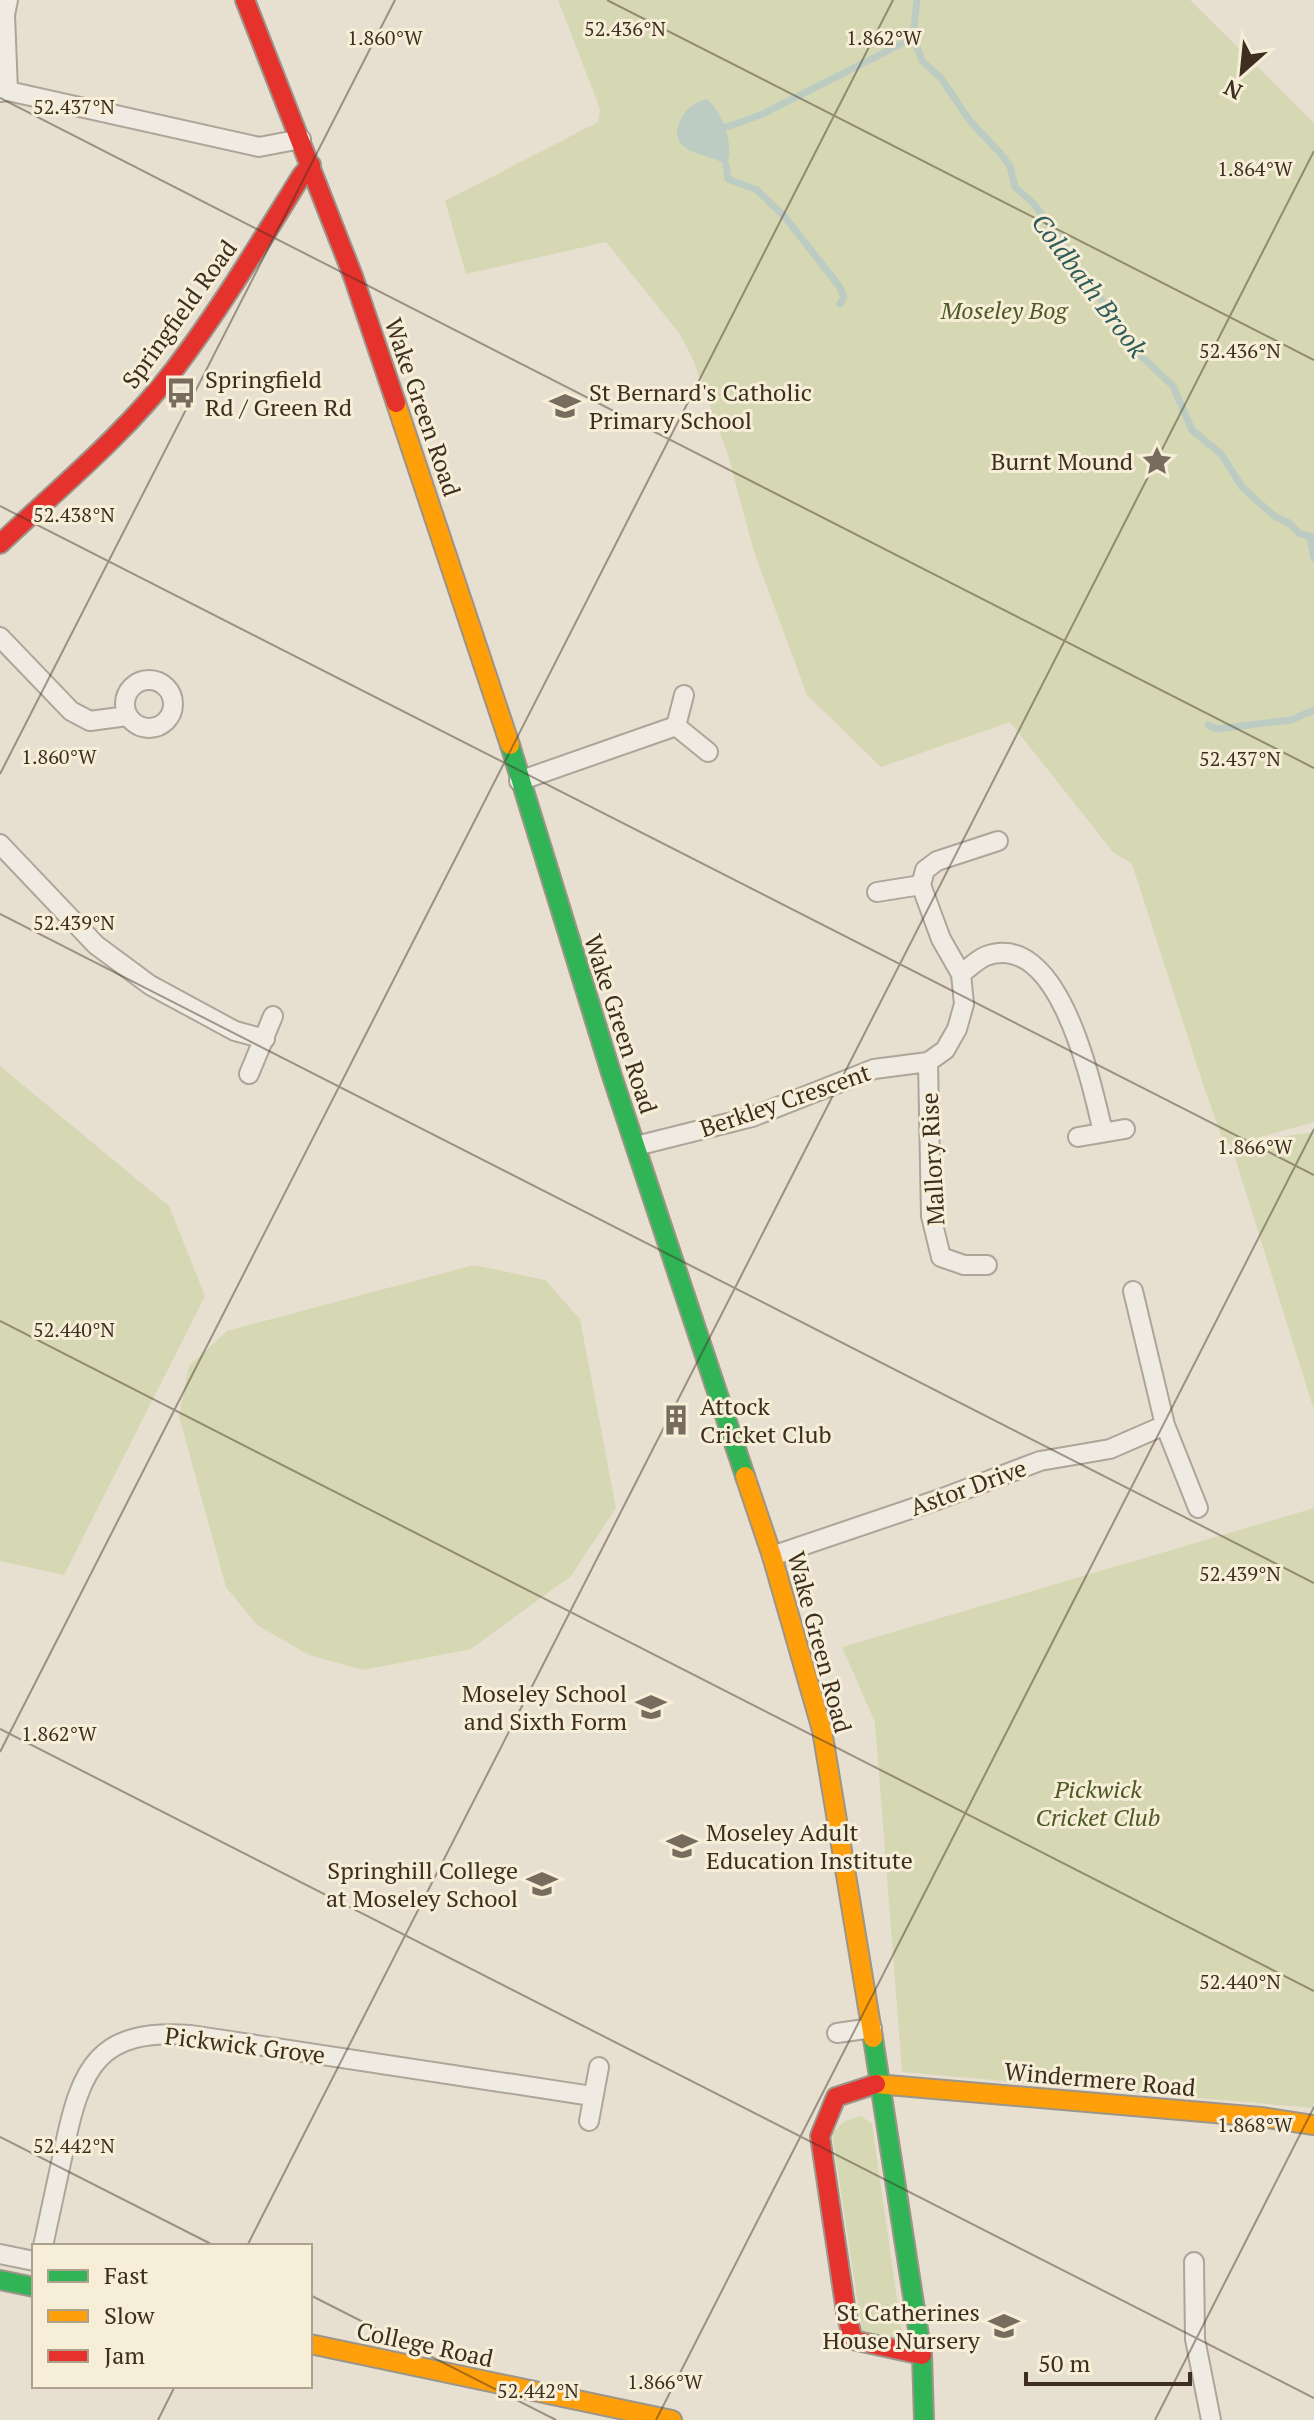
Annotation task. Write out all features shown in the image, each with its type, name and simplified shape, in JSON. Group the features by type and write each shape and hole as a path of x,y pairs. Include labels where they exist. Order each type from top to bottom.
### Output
{"street":[{"path":"8,0 4,92 259,147 301,139"},
{"name":"Wake Green Road","path":"245,0 353,276 476,637 636,1146 772,1556 822,1730 881,2083 922,2355 924,2420"},
{"name":"Springfield Road","path":"0,544 136,414 173,371 234,285 311,165"},
{"path":"0,637 71,711 90,721 127,716"},
{"path":"676,726 684,695"},
{"path":"519,781 676,726"},
{"path":"676,726 708,752"},
{"path":"928,1062 945,1050 957,1029 964,1004 961,974 941,939 921,885 925,870 937,861 998,841"},
{"path":"0,844 96,945 150,985 235,1031 265,1039"},
{"path":"877,892 921,885"},
{"path":"961,974 986,956 1017,955 1032,964 1049,982 1072,1020 1103,1132"},
{"path":"249,1074 273,1016"},
{"name":"Berkley Crescent","path":"636,1146 752,1117 874,1069 928,1062"},
{"name":"Mallory Rise","path":"928,1062 931,1216 941,1257 964,1265 987,1265"},
{"path":"1078,1137 1125,1129"},
{"path":"1133,1291 1165,1425 1198,1508"},
{"name":"Astor Drive","path":"772,1556 940,1499 1040,1461 1110,1449 1165,1425"},
{"path":"837,2033 872,2028"},
{"name":"Pickwick Grove","path":"43,2244 75,2103 85,2076 110,2048 157,2032 592,2096"},
{"path":"589,2121 599,2067"},
{"path":"881,2083 836,2097 820,2136 846,2312 853,2340 922,2355"},
{"name":"Windermere Road","path":"881,2083 1261,2117 1314,2125"},
{"path":"0,2254 32,2261"},
{"path":"1194,2262 1195,2339 1211,2420"},
{"path":"0,2280 32,2287"},
{"name":"College Road","path":"312,2344 672,2420"}],"green space":[{"name":"Moseley Bog","path":"558,0 1190,0 1314,123 1314,1122 1239,1143 1314,1132 1314,1410 1231,1145 1222,1138 1132,864 1113,852 1010,722 881,767 807,695 754,552 728,455 692,357 679,333 606,242 466,274 445,201 598,122 600,110"},
{"path":"0,1066 169,1206 205,1296 64,1575 0,1561"},
{"path":"474,1265 545,1280 580,1319 616,1508 571,1576 471,1649 363,1670 309,1655 257,1625 226,1587 179,1416 189,1366 227,1331"},
{"name":"Pickwick Cricket Club","path":"1314,1508 1314,2108 902,2072 875,1722 842,1647"},
{"path":"861,2116 872,2124 901,2327 906,2341 862,2331 832,2133 845,2121"}],"shaded area":[{"path":"707,99 718,112 726,130 729,158 726,165 690,150 678,139 677,129 684,113 692,105"}],"waterway":[{"name":"Coldbath Brook","path":"917,0 913,38 923,62 941,78 970,121 1010,166 1015,187 1034,204 1066,247 1068,262 1085,273 1139,354 1173,386 1192,430 1221,454 1242,487 1274,516 1289,523 1300,534 1314,537"},
{"path":"724,128 763,114 913,38"},
{"path":"726,165 728,179 757,190 785,217 839,286 844,297 840,304"},
{"path":"1310,537 1314,558"},
{"path":"1208,725 1217,729 1291,720 1314,710"}],"traffic: fast":[{"path":"510,745 612,1076 745,1476"},
{"path":"873,2038 922,2355 924,2420"},
{"path":"0,2280 32,2287"}],"traffic: slow":[{"path":"396,403 510,745"},
{"path":"745,1476 772,1556 822,1730 873,2038"},
{"path":"876,2084 1261,2117 1314,2125"},
{"path":"312,2344 672,2420"}],"traffic: jam":[{"path":"245,0 353,276 396,403"},
{"path":"0,544 155,394 208,323 311,165"},
{"path":"876,2084 836,2097 820,2136 846,2312 853,2340 922,2355"}],"place":[{"name":"Springfield Rd / Green Rd","path":"181,393"},
{"name":"St Bernard's Catholic Primary School","path":"565,406"},
{"name":"Burnt Mound","path":"1157,461"},
{"name":"Attock Cricket Club","path":"676,1420"},
{"name":"Moseley School and Sixth Form","path":"651,1707"},
{"name":"Moseley Adult Education Institute","path":"682,1846"},
{"name":"Springhill College at Moseley School","path":"542,1884"},
{"name":"St Catherines House Nursery","path":"1004,2326"}]}
